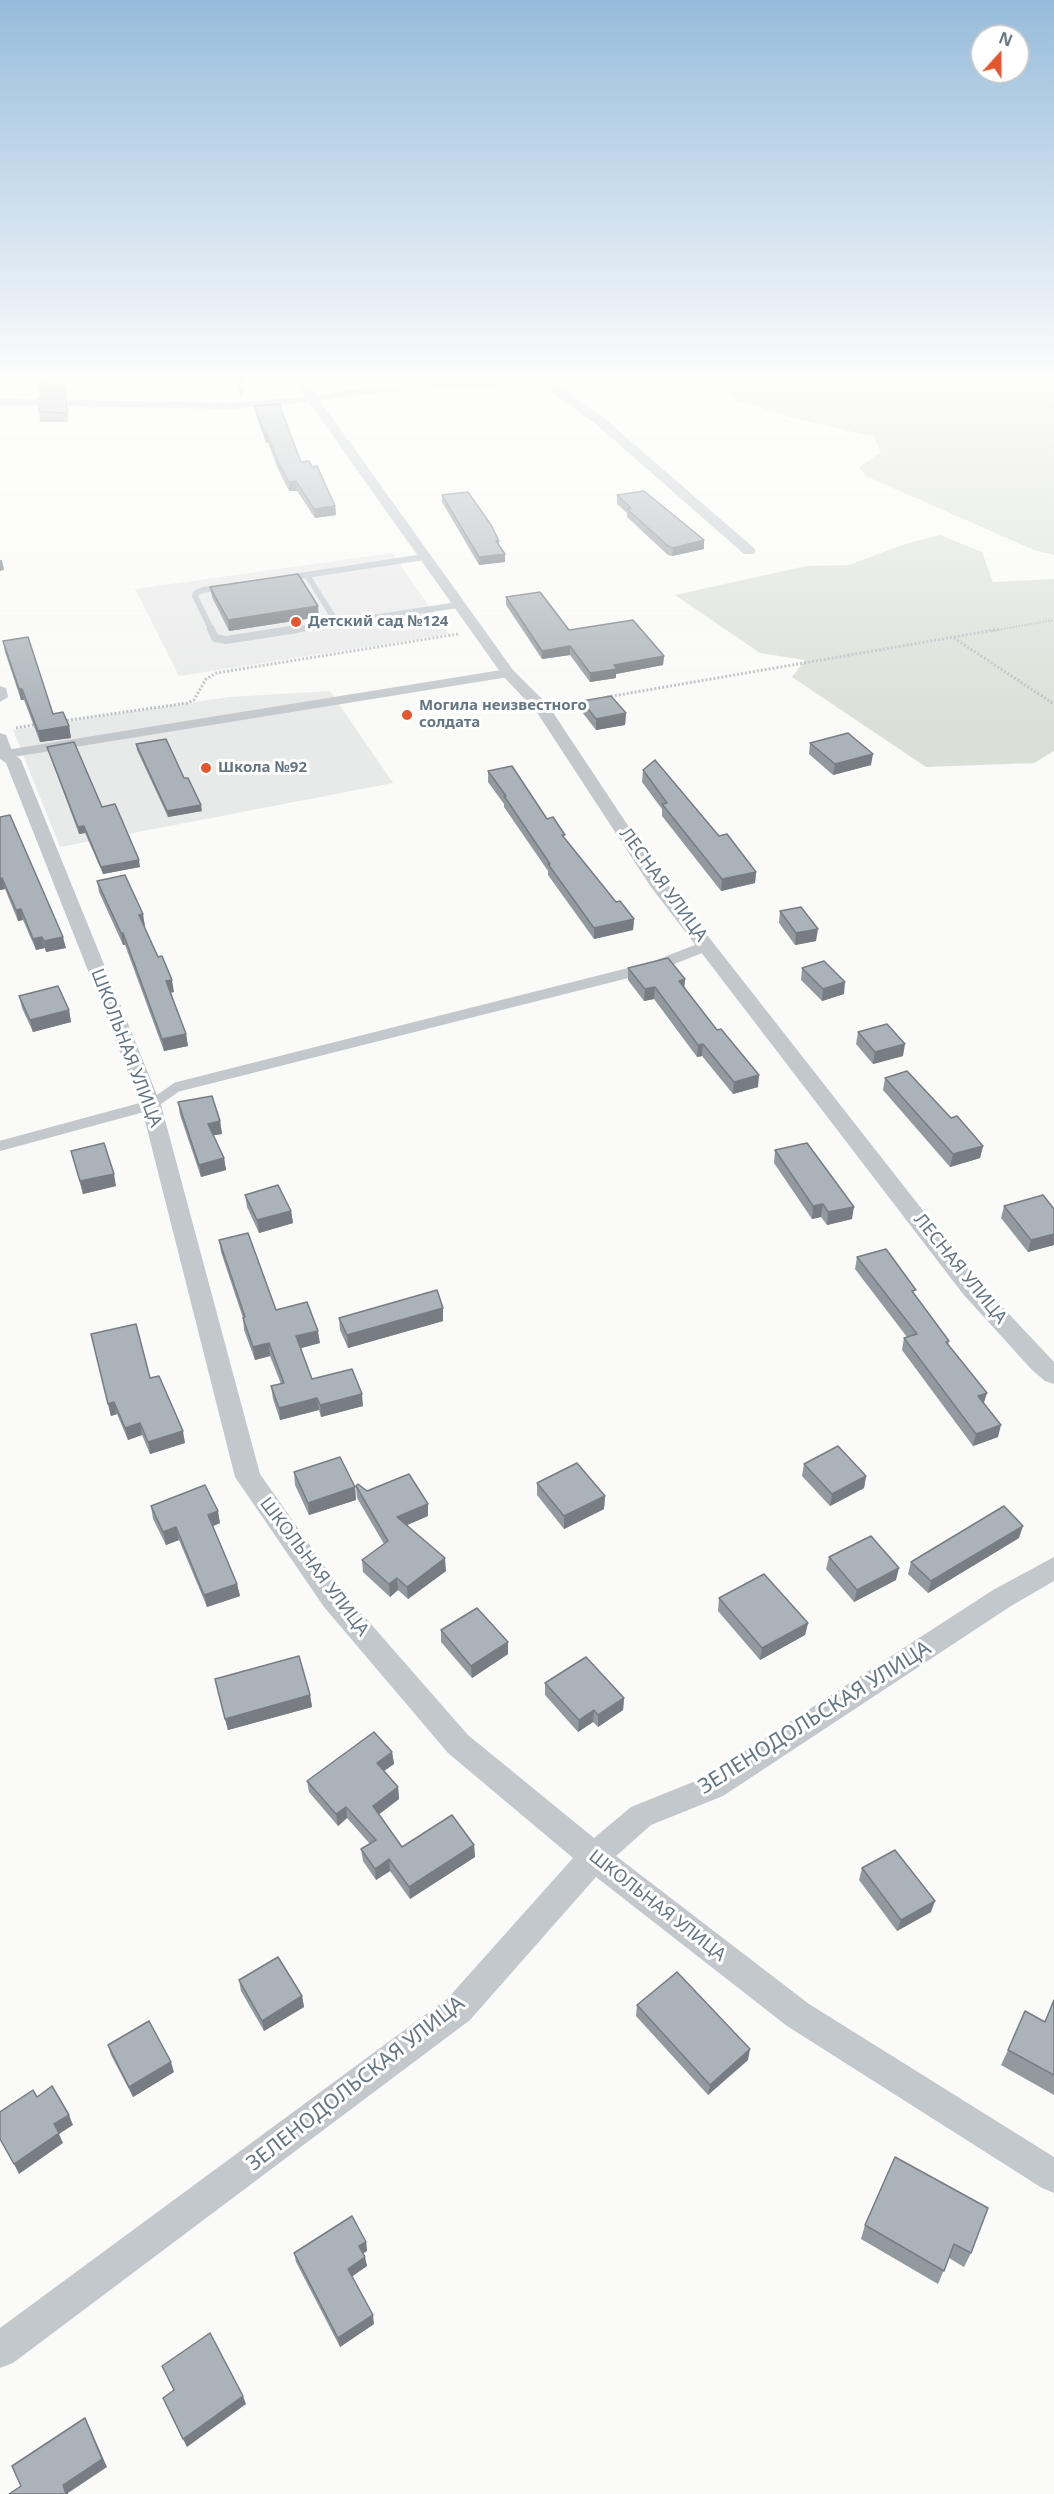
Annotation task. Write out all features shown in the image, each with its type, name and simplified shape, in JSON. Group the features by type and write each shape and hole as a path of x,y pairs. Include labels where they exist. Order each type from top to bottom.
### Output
{"street":[{"name":"ЛЕСНАЯ УЛИЦА","path":"379,493 508,673 542,708 657,883 971,1288 1040,1364 1054,1375"},
{"path":"683,493 749,551"},
{"path":"0,691 0,696"},
{"name":"ШКОЛЬНАЯ УЛИЦА","path":"4,744 151,1106 248,1477 333,1599 458,1744 594,1857 798,2015 1054,2176"},
{"name":"ЗЕЛЕНОДОЛЬСКАЯ УЛИЦА","path":"0,2350 459,2009 594,1857 641,1816 713,1787 1002,1598 1054,1568"}],"lane":[{"path":"272,580 424,557"},
{"path":"307,575 337,623"},
{"path":"226,586 203,590 195,596 215,638 219,640 458,605"},
{"path":"4,744 508,673"},
{"path":"0,1146 151,1106 177,1088 404,1028 670,962 707,946"}],"path":[{"path":"58,721 187,703 194,700 206,679 216,673 458,634 439,608"},
{"path":"600,698 1054,620"},
{"path":"954,638 1054,704"},
{"path":"542,708 589,700"},
{"path":"4,744 47,723"}],"shaded area":[{"path":"905,493 1054,493 1054,555 1034,550"},
{"path":"940,535 982,552 993,582 1054,579 1054,751 1034,763 926,767 792,677 805,660 760,653 675,595 806,566 849,565 905,544"},
{"name":"Детский сад №124","path":"392,553 449,634 179,676 135,589"},
{"name":"Школа №92","path":"330,691 393,783 60,847 13,730 229,697"}],"building":[{"path":"304,493 329,493 335,506 314,509"},
{"path":"469,493 491,525 499,541 496,541 505,554 479,557 442,495"},
{"path":"647,493 704,540 673,548 668,546 627,509 631,508 617,495"},
{"path":"298,574 318,606 228,620 210,587"},
{"path":"540,592 569,630 633,620 664,656 614,665 617,669 590,673 570,646 542,651 506,597"},
{"path":"28,637 53,714 63,712 69,726 38,731 22,689 19,689 3,641"},
{"path":"611,696 626,713 596,719 582,701"},
{"path":"848,733 873,754 835,764 810,743"},
{"path":"166,739 184,778 188,778 201,805 167,811 136,744"},
{"path":"74,742 102,807 115,804 139,860 101,867 84,826 78,827 47,747"},
{"path":"655,760 719,836 727,834 756,872 722,879 662,804 667,803 643,770"},
{"path":"512,766 547,819 553,817 565,835 562,835 616,902 620,901 634,919 594,928 548,864 550,864 488,771"},
{"path":"10,815 63,937 44,941 42,937 33,939 21,909 16,910 2,878 0,879 0,817"},
{"path":"125,875 143,914 139,915 158,957 162,956 172,980 166,981 186,1034 162,1039 123,933 97,881"},
{"path":"801,907 818,929 796,933 780,911"},
{"path":"668,958 685,979 679,981 717,1030 721,1029 759,1075 734,1082 703,1044 698,1045 655,987 645,989 628,968"},
{"path":"824,961 845,982 823,989 802,968"},
{"path":"58,986 69,1010 30,1020 19,996"},
{"path":"887,1024 905,1044 875,1052 858,1032"},
{"path":"907,1071 951,1118 957,1116 983,1146 953,1154 885,1078"},
{"path":"212,1096 220,1121 208,1124 224,1158 199,1165 178,1102"},
{"path":"104,1143 114,1174 80,1181 71,1151"},
{"path":"807,1143 854,1207 828,1212 823,1204 813,1206 775,1150"},
{"path":"278,1185 291,1211 257,1220 245,1195"},
{"path":"1043,1195 1054,1209 1054,1234 1031,1240 1004,1206"},
{"path":"248,1233 276,1310 307,1302 318,1331 296,1336 312,1379 352,1369 362,1394 320,1405 317,1398 279,1408 271,1386 284,1383 269,1343 253,1347 219,1240"},
{"path":"886,1249 916,1290 912,1291 949,1341 946,1342 987,1393 978,1396 1001,1425 976,1434 904,1338 917,1334 857,1257"},
{"path":"437,1290 443,1308 347,1335 339,1318"},
{"path":"136,1324 150,1378 159,1376 183,1431 148,1442 140,1423 125,1428 114,1402 108,1404 91,1334"},
{"path":"838,1446 866,1476 832,1494 804,1464"},
{"path":"340,1457 355,1487 308,1503 294,1472"},
{"path":"577,1463 605,1496 564,1516 537,1483"},
{"path":"409,1474 428,1504 397,1517 445,1558 407,1587 397,1578 389,1584 362,1560 388,1541 356,1486 358,1484 367,1491"},
{"path":"205,1485 218,1511 208,1515 237,1584 204,1595 176,1527 163,1532 151,1506"},
{"path":"1004,1506 1023,1526 931,1581 911,1562"},
{"path":"871,1536 899,1568 857,1590 829,1557"},
{"path":"764,1574 808,1623 762,1648 719,1598"},
{"path":"477,1608 508,1642 471,1666 441,1630"},
{"path":"299,1656 310,1695 225,1719 215,1679"},
{"path":"586,1657 624,1698 598,1715 594,1710 579,1720 545,1683"},
{"path":"374,1732 392,1752 377,1763 398,1787 373,1806 402,1847 452,1815 474,1845 409,1887 389,1859 375,1869 361,1849 376,1840 346,1807 336,1814 307,1781"},
{"path":"895,1850 935,1901 901,1920 862,1868"},
{"path":"278,1957 302,1996 262,2021 239,1980"},
{"path":"677,1972 750,2049 710,2085 637,2005"},
{"path":"1054,2000 1054,2075 1008,2050 1025,2011 1045,2022"},
{"path":"149,2021 171,2062 129,2087 108,2045"},
{"path":"52,2086 69,2115 54,2124 59,2133 14,2164 0,2139 0,2112 33,2090 37,2097"},
{"path":"895,2157 988,2208 971,2253 954,2244 944,2271 865,2225"},
{"path":"352,2216 366,2242 359,2246 365,2257 348,2269 373,2315 338,2338 294,2253"},
{"path":"210,2333 243,2396 183,2439 163,2398 174,2390 162,2366"},
{"path":"85,2418 102,2459 63,2485 66,2494 9,2494 21,2486 12,2466"}],"place":[{"name":"Детский сад №124","path":"296,622"},
{"name":"Могила неизвестного солдата","path":"407,715"},
{"name":"Школа №92","path":"206,768"}]}
